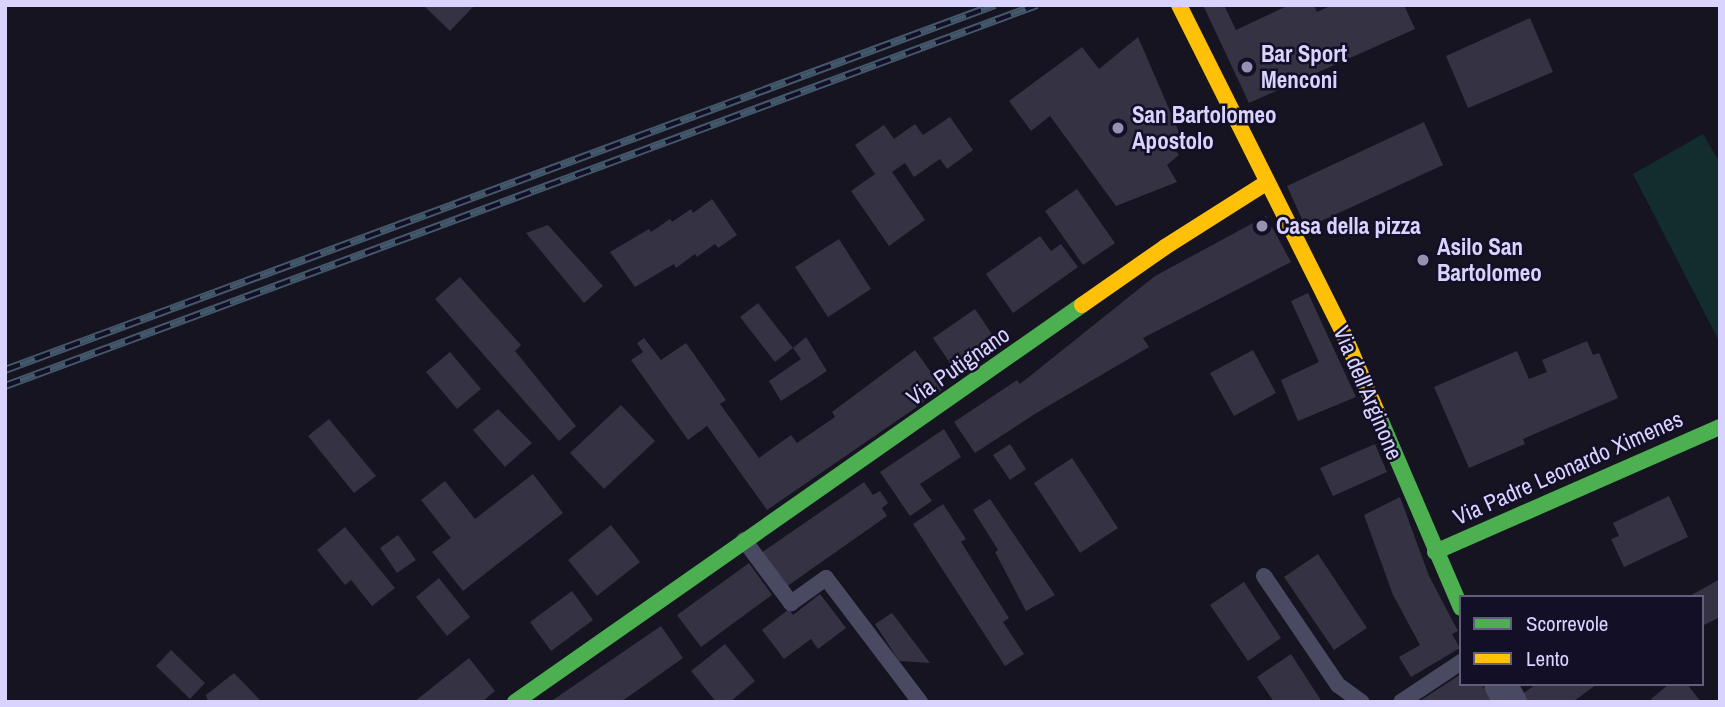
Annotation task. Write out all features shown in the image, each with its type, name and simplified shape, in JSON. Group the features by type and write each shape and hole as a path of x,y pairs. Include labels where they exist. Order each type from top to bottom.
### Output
{"street":[{"path":"1179,5 1266,183"},
{"name":"Via Putignano","path":"515,702 1165,247 1266,183"},
{"name":"Via dell'Arginone","path":"1266,183 1340,328 1459,604"},
{"name":"Via Padre Leonardo Ximenes","path":"1435,552 1720,427"},
{"path":"1501,686 1510,702"}],"lane":[{"path":"744,540 791,603 826,578 920,702"},
{"path":"1264,576 1338,685 1361,702"},
{"path":"1401,702 1459,663"}],"green space":[{"path":"1703,134 1720,163 1720,343 1633,174"}],"building":[{"path":"423,5 475,5 450,31"},
{"path":"1203,5 1224,5 1236,30 1289,5 1314,5 1317,12 1332,5 1404,5 1415,29 1249,103"},
{"path":"1530,18 1553,72 1468,108 1446,56"},
{"name":"San Bartolomeo Apostolo","path":"1138,37 1182,139 1172,146 1179,155 1167,165 1177,182 1116,206 1050,116 1031,131 1009,101 1082,47 1099,69"},
{"path":"950,117 973,150 947,169 940,159 914,177 905,163 892,172 925,220 889,246 851,191 875,174 855,145 884,125 894,139 915,124 923,135"},
{"path":"1424,122 1443,165 1306,228 1287,186"},
{"path":"1077,189 1115,243 1083,265 1045,211"},
{"path":"712,199 737,235 718,248 715,244 697,257 695,254 676,268 674,264 635,287 610,252 649,229 651,232 670,219 672,222 691,209 693,213"},
{"path":"1266,216 1291,262 1143,338 1149,347 1038,412 975,453 954,422 1017,380 1020,384 1155,276"},
{"path":"548,225 603,286 584,303 526,233"},
{"path":"1040,236 1051,251 1061,244 1078,267 1013,313 986,274"},
{"path":"839,239 871,289 828,317 795,267"},
{"path":"460,277 521,345 515,351 576,426 559,441 435,299"},
{"path":"1308,293 1356,397 1298,421 1281,380 1319,362 1291,301"},
{"path":"758,303 793,348 775,362 740,317"},
{"path":"975,309 1000,346 958,375 933,338"},
{"path":"806,337 827,371 781,401 769,381 801,359 793,348"},
{"path":"644,338 661,360 686,343 726,400 720,404 759,458 791,435 797,443 835,417 832,412 915,350 943,389 767,510 707,426 688,440 631,360 643,352 637,343"},
{"path":"1587,341 1593,355 1599,353 1618,398 1523,439 1525,444 1469,468 1434,387 1517,351 1529,379 1547,372 1542,360"},
{"path":"1253,350 1276,393 1234,416 1210,373"},
{"path":"450,352 481,389 457,409 426,372"},
{"path":"621,405 655,441 604,489 570,453"},
{"path":"498,409 532,443 505,467 473,430"},
{"path":"329,419 376,476 354,493 308,436"},
{"path":"944,429 961,457 920,484 932,501 910,516 880,472"},
{"path":"1010,444 1026,469 1010,480 993,455"},
{"path":"1375,444 1387,472 1333,496 1320,468"},
{"path":"1072,458 1118,528 1080,553 1034,483"},
{"path":"533,474 563,513 463,591 432,552 451,538 421,500 445,481 475,519"},
{"path":"864,482 873,495 880,491 888,503 882,508 887,516 786,587 761,553"},
{"path":"1669,496 1688,537 1624,567 1611,539 1619,536 1613,523"},
{"path":"1400,497 1429,576 1458,631 1452,634 1459,649 1411,677 1399,657 1420,645 1393,595 1364,515"},
{"path":"990,499 1055,595 1026,611 995,552 998,550 973,510"},
{"path":"943,504 966,539 961,542 1009,618 1003,622 1024,654 1005,666 913,524"},
{"path":"611,525 640,562 597,596 568,560"},
{"path":"345,527 395,588 372,606 351,580 345,585 317,550"},
{"path":"398,535 416,560 397,573 380,548"},
{"path":"1318,554 1367,628 1334,650 1284,577"},
{"path":"749,563 772,595 701,647 677,615"},
{"path":"439,578 470,617 447,636 416,597"},
{"path":"1720,579 1720,617 1704,625 1704,595 1692,595"},
{"path":"1244,582 1281,638 1248,661 1210,605"},
{"path":"572,591 593,620 551,651 530,622"},
{"path":"820,594 846,628 818,649 811,639 784,659 762,630 789,609 793,615"},
{"path":"892,613 930,663 899,661 875,624"},
{"path":"661,626 683,658 621,702 550,702"},
{"path":"725,644 755,681 730,702 716,702 691,671"},
{"path":"171,650 205,683 190,699 156,666"},
{"path":"1291,654 1322,702 1274,702 1257,677"},
{"path":"469,658 495,691 482,702 414,702"},
{"path":"234,673 262,702 208,702 206,695"},
{"path":"1459,675 1459,686 1482,686 1493,702 1418,702"},
{"path":"1533,686 1594,686 1573,702 1525,702 1521,695"},
{"path":"1667,686 1689,686 1701,702 1653,702 1651,699"}],"railway":[{"path":"5,370 995,5"},
{"path":"5,386 1037,5"}],"traffic: fast":[{"path":"515,702 1082,305"},
{"path":"1377,412 1459,603"},
{"path":"1435,552 1720,427"}],"traffic: slow":[{"path":"1179,5 1341,328 1377,412"},
{"path":"1082,305 1165,247 1266,183"}],"place":[{"name":"Bar Sport Menconi","path":"1247,67"},
{"name":"San Bartolomeo Apostolo","path":"1118,128"},
{"name":"Casa della pizza","path":"1262,226"},
{"name":"Asilo San Bartolomeo","path":"1423,260"}]}
